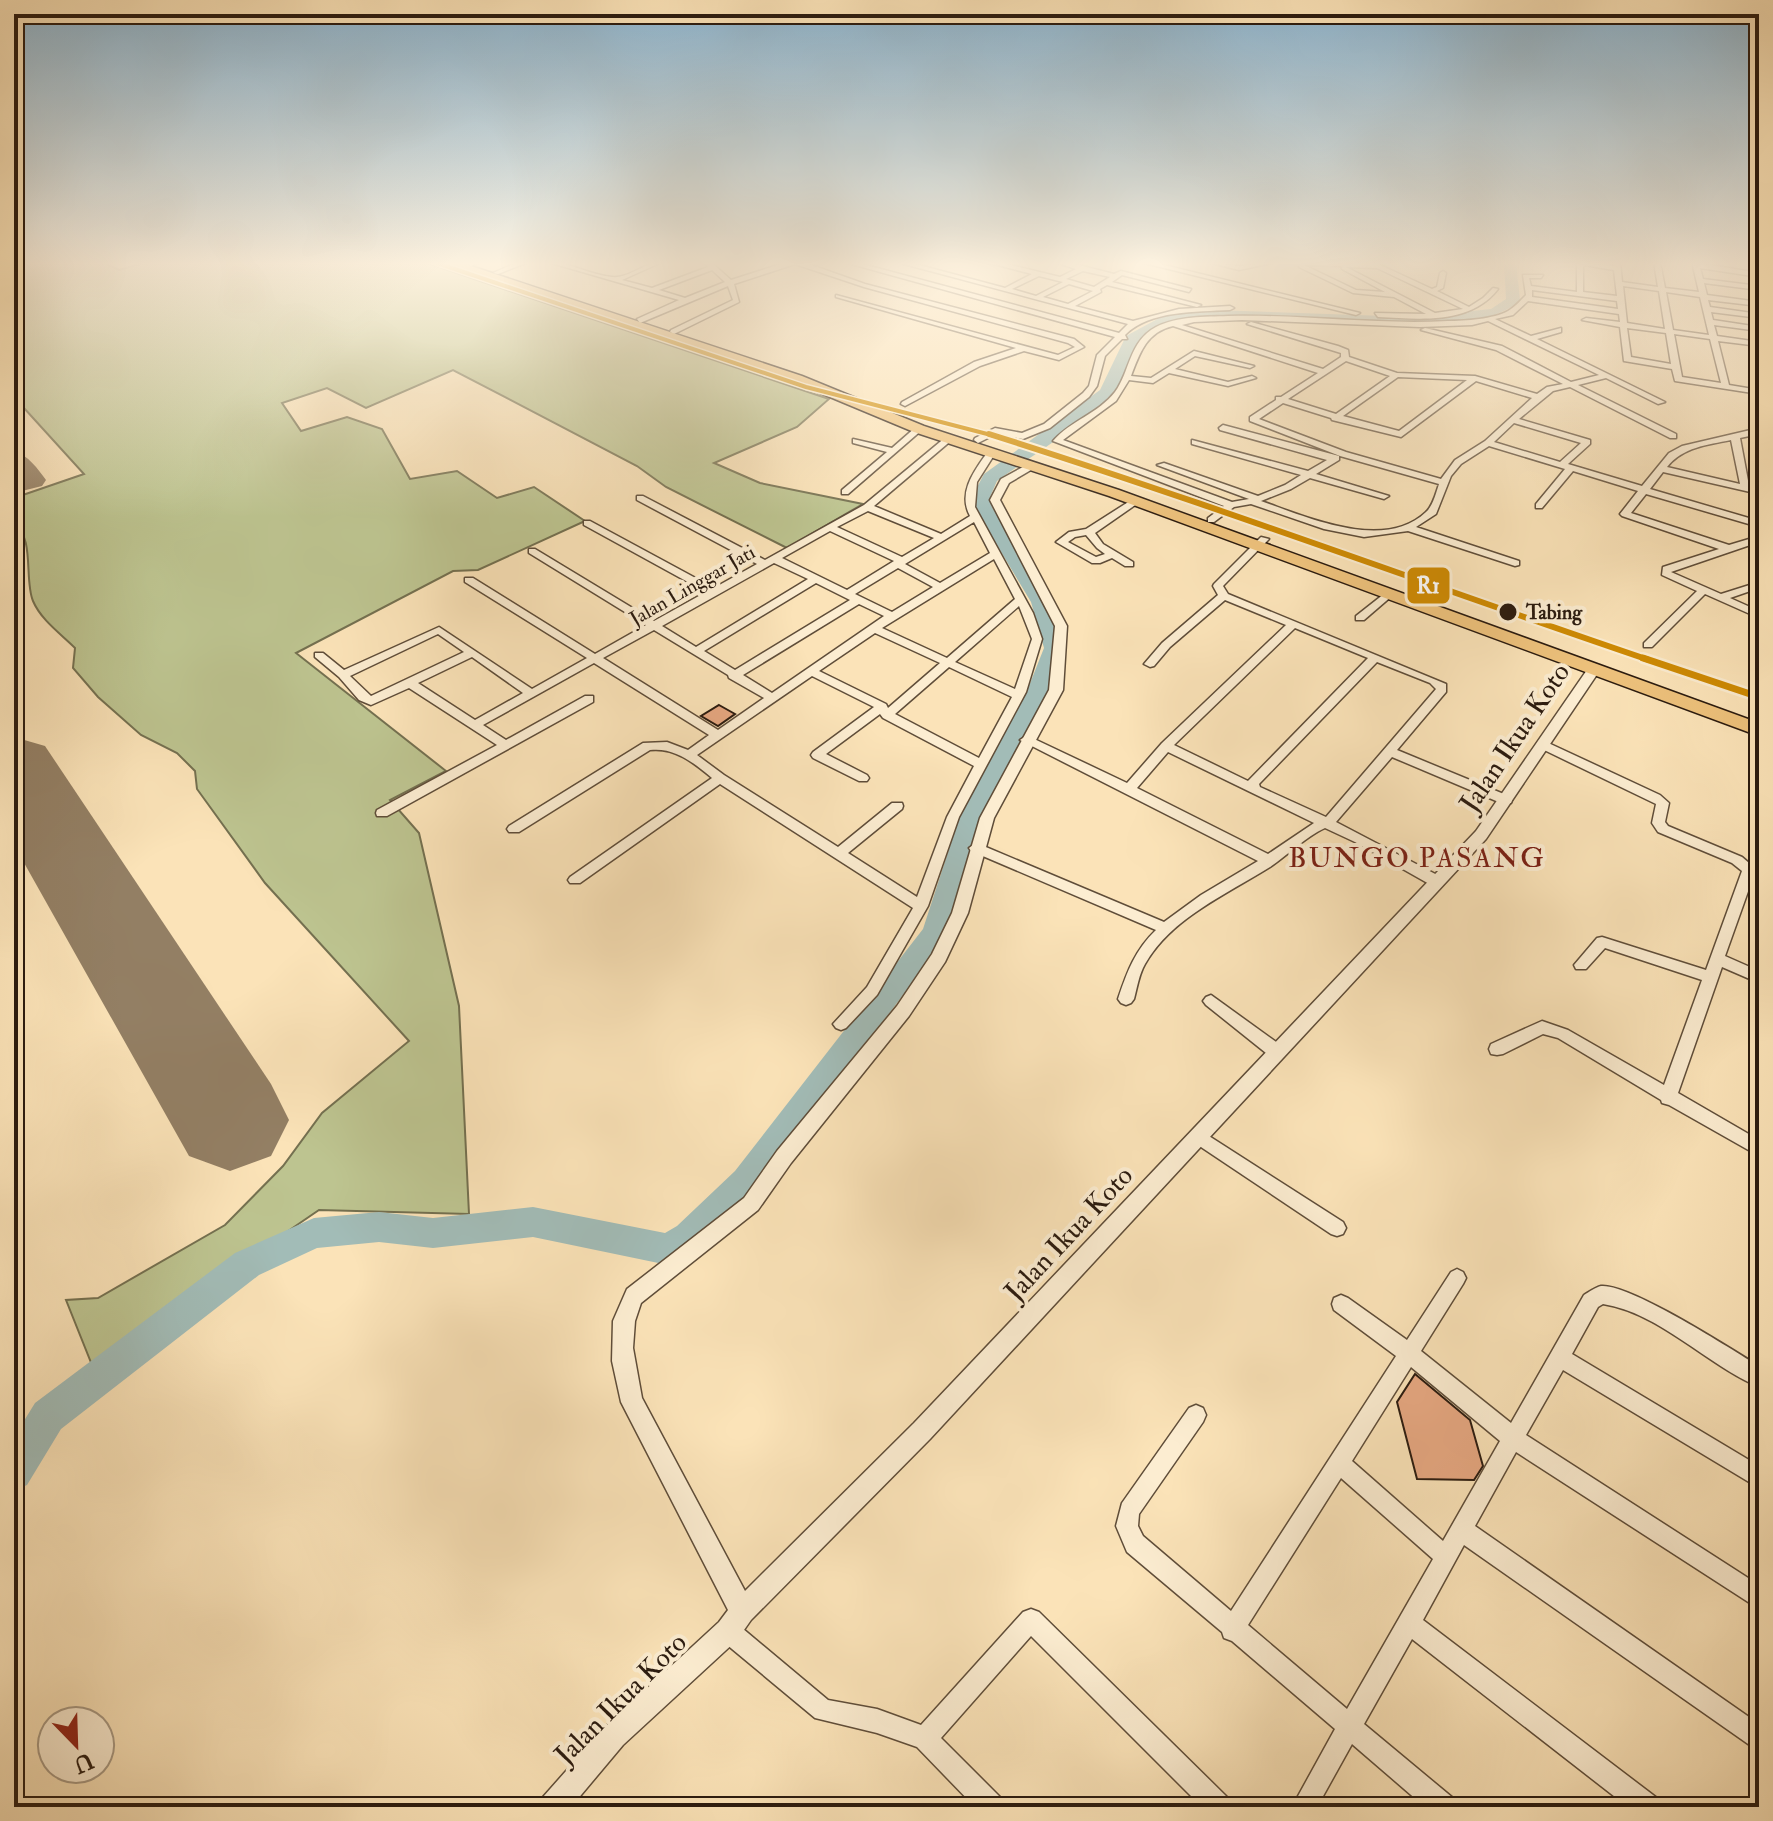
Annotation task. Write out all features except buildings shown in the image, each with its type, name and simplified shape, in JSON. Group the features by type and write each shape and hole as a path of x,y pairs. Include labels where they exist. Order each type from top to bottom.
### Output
{"highway":[{"path":"707,347 802,378 919,429 1211,520 1389,593 1759,730"},
{"path":"716,347 978,440 997,451"},
{"path":"1140,498 1759,718"}],"street":[{"path":"1020,347 1059,358 1076,347"},
{"path":"978,440 995,431 1023,436 1047,426 1093,386 1101,355 1109,347"},
{"path":"1136,347 1118,392 1057,441 1231,505"},
{"path":"1245,347 1324,372"},
{"path":"1331,347 1345,352 1345,358"},
{"path":"1495,347 1673,436"},
{"path":"1546,347 1661,402"},
{"path":"1626,347 1627,359 1674,367"},
{"path":"1670,347 1674,367 1682,381 1759,392"},
{"path":"1715,347 1726,388"},
{"path":"905,404 977,364 1024,348"},
{"path":"1125,377 1153,381 1194,353 1250,366"},
{"path":"1345,358 1253,419 1343,454 1445,483"},
{"path":"1345,358 1396,375 1475,378 1538,397"},
{"path":"1168,370 1228,384 1252,378"},
{"path":"1335,418 1396,375"},
{"path":"1409,528 1433,512 1458,462 1488,443 1538,397 1570,383 1605,376"},
{"path":"1279,399 1386,433 1401,434 1475,378"},
{"path":"1515,421 1587,442 1539,506"},
{"path":"1223,428 1333,459"},
{"path":"845,492 919,429"},
{"path":"1730,549 1625,516 1672,455 1685,448 1759,431"},
{"path":"1735,436 1745,488"},
{"name":"Jalan Linggar Jati","path":"473,726 867,507 949,439"},
{"path":"856,441 893,451"},
{"path":"1195,442 1384,496"},
{"path":"1488,443 1759,524"},
{"path":"1685,448 1690,476"},
{"path":"841,1024 872,991 921,906 953,817 979,763 1018,695 1037,632 974,518 969,492 997,451"},
{"path":"1211,520 1231,505 1254,500 1308,476 1343,454"},
{"path":"742,1611 632,1402 623,1372 622,1316 634,1296 751,1204 784,1157 903,1011 939,957 960,913 976,848 1026,740 1056,690 1061,626 995,500 1001,484 1034,463"},
{"path":"1161,465 1327,527 1364,534 1409,528 1515,563"},
{"path":"1663,469 1759,491"},
{"path":"640,498 892,616"},
{"path":"1113,554 1096,561 1061,542 1072,534 1089,532 1140,498"},
{"path":"867,507 941,537"},
{"path":"733,676 853,597 898,562 974,518"},
{"path":"587,523 714,592"},
{"path":"831,528 941,587"},
{"path":"1089,532 1129,564"},
{"path":"1759,539 1667,569 1666,573 1673,579 1759,615"},
{"path":"1126,999 1139,960 1167,929 1209,896 1268,860 1304,831 1328,823 1442,690 1442,686 1224,596 1218,586 1260,542"},
{"path":"532,551 771,697"},
{"path":"690,754 892,616 995,554"},
{"path":"695,652 816,579"},
{"path":"469,580 594,661 716,734"},
{"path":"1720,598 1759,585"},
{"path":"1648,645 1702,591"},
{"path":"1360,618 1389,593"},
{"path":"1150,664 1166,645 1224,596"},
{"path":"863,778 817,755 885,711 1020,600"},
{"path":"1129,789 1166,746 1292,625"},
{"path":"874,628 1018,695"},
{"path":"343,675 436,630 532,694"},
{"path":"319,655 371,701 472,653"},
{"path":"1254,789 1253,783 1374,658"},
{"name":"Jalan Ikua Koto","path":"553,1807 614,1736 728,1631 742,1611 922,1431 1481,835 1594,670"},
{"path":"810,671 979,763"},
{"path":"411,684 504,744"},
{"path":"382,813 589,699"},
{"path":"1026,740 1268,860"},
{"path":"514,829 641,748 659,745 690,754 720,778 921,906"},
{"path":"1544,745 1656,798 1663,803 1658,823 1663,829 1746,865 1749,875 1668,1098"},
{"path":"1166,746 1328,823 1436,881"},
{"path":"1389,751 1506,800"},
{"path":"575,880 720,778"},
{"path":"838,854 897,806"},
{"path":"976,848 1167,929"},
{"path":"1581,965 1602,942 1711,977"},
{"path":"1717,959 1759,977"},
{"path":"1211,1001 1277,1052"},
{"path":"1497,1049 1542,1027 1563,1034 1759,1149"},
{"path":"1198,1136 1337,1228"},
{"path":"1232,1630 1457,1278"},
{"path":"1304,1807 1515,1440 1591,1301 1607,1296 1641,1309 1759,1377"},
{"path":"1341,1304 1409,1353 1515,1440 1759,1598"},
{"path":"1561,1358 1759,1478"},
{"path":"1196,1415 1129,1510 1127,1526 1135,1544 1232,1630 1444,1807"},
{"path":"1339,1463 1447,1558"},
{"path":"1463,1531 1759,1738"},
{"path":"925,1738 1031,1620 1219,1807"},
{"path":"1409,1623 1648,1807"},
{"path":"728,1631 823,1710 877,1721 925,1738 992,1807"}],"green space":[{"path":"14,347 675,347 829,399 797,427 714,463 760,483 863,504 787,548 666,487 637,466 453,370 366,408 327,388 282,403 301,431 347,417 382,429 410,479 457,471 497,498 534,487 585,521 478,570 453,571 296,653 446,771 390,800 419,833 459,1006 469,1214 319,1210 92,1365 66,1300 98,1298 225,1225 283,1166 322,1113 409,1041 265,883 197,789 195,771 177,753 141,735 98,697 73,668 75,648 46,621 33,601 25,539 14,523 14,498 84,474 14,397"}],"waterway":[{"path":"14,1472 48,1416 247,1264 314,1233 379,1227 433,1233 533,1222 668,1249 689,1237 746,1181 935,933 975,806 1038,691 1054,648 1041,602 983,507 981,497 990,478 1106,392 1127,347"}],"taxiway":[{"path":"14,459 33,480 14,485"}],"runway":[{"path":"14,766 230,1120"}],"transit line":[{"name":"R1","path":"687,347 806,387 958,424 1171,491 1424,584 1759,697"}],"place":[{"name":"Tabing","path":"1508,612"}],"district":[{"name":"BUNGO PASANG","path":"1417,857"}]}
